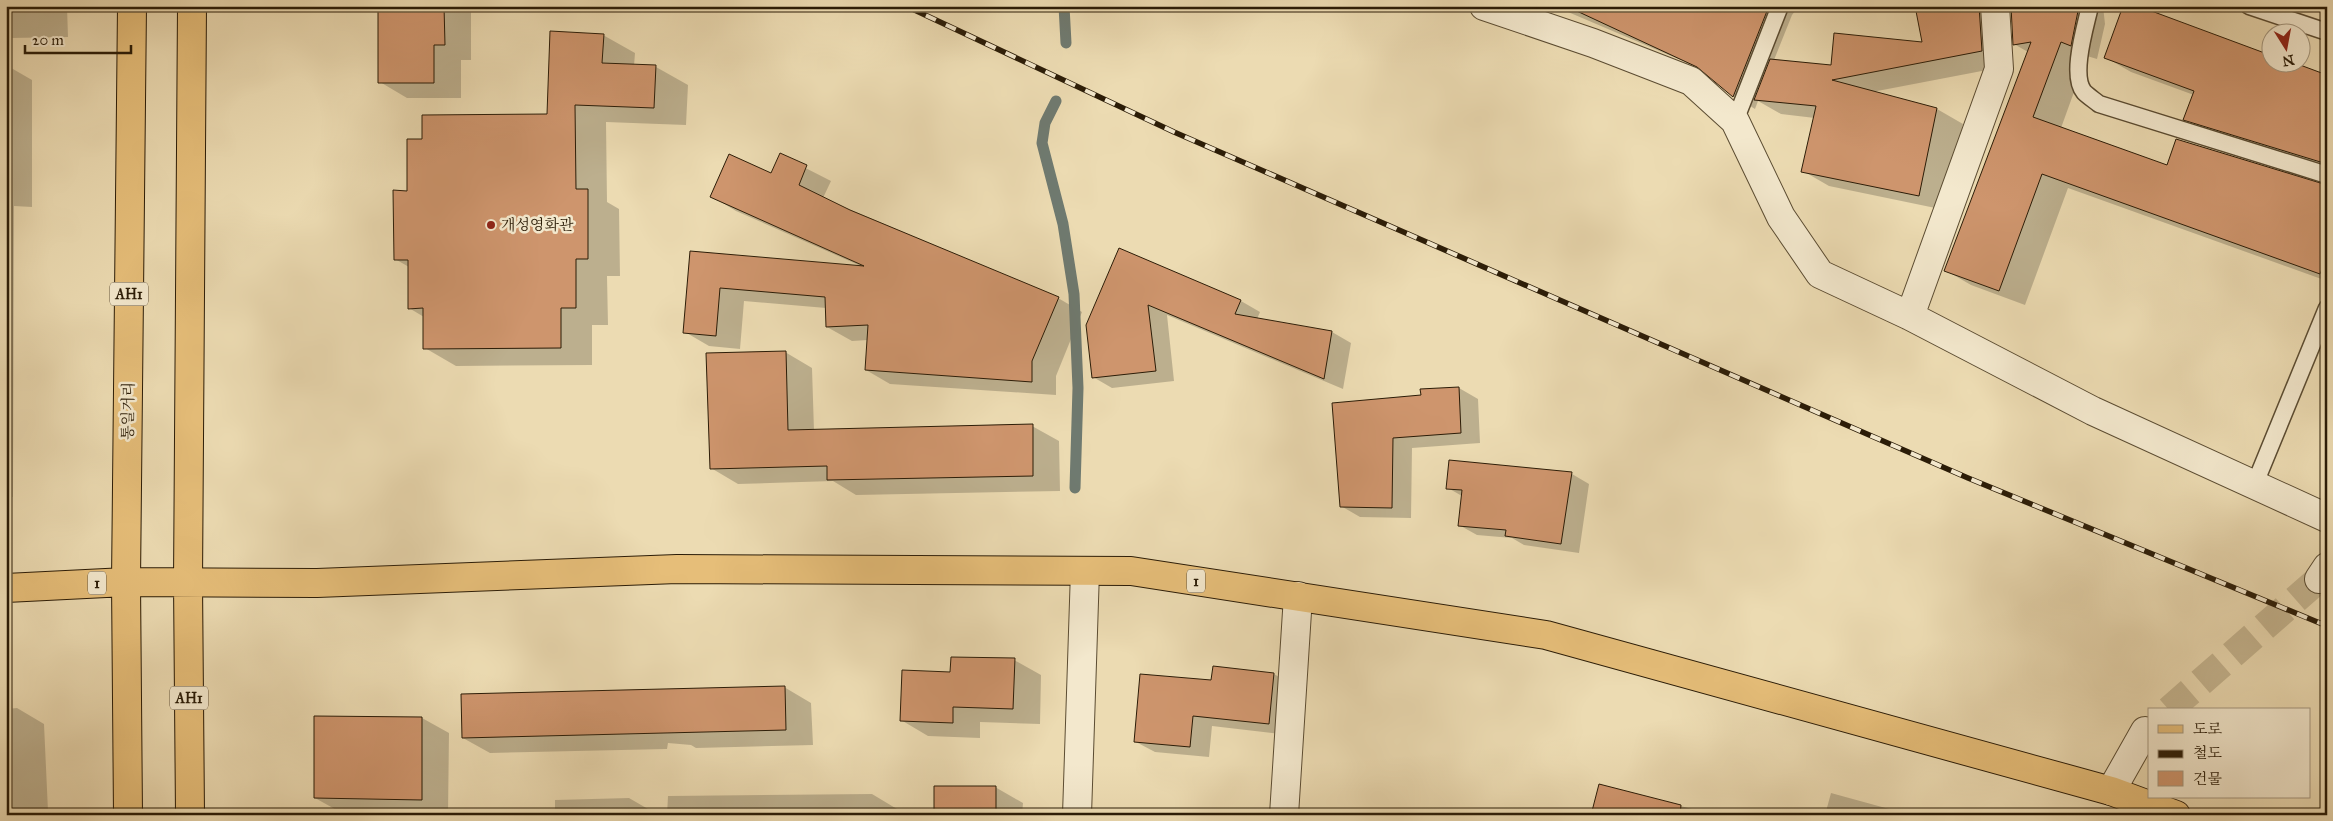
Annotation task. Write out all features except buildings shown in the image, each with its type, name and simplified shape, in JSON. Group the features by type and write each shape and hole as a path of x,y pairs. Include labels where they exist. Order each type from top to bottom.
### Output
{"main road":[{"name":"통일거리","path":"128,815 126,582 132,6"},
{"name":"AH1","path":"190,815 188,582 192,6"},
{"name":"1","path":"6,588 126,582 317,583 677,569 1131,571 1546,635 2111,791 2176,815"}],"street":[{"path":"1484,6 1593,43 1691,81 1735,121 1781,217 1820,274 1910,316 2093,411 2327,518"},
{"path":"1910,316 1999,69 1995,6"},
{"path":"1077,815 1085,571"},
{"path":"1284,815 1298,596"},
{"path":"2111,791 2145,731"}],"lane":[{"path":"1735,121 1780,6"},
{"path":"2090,6 2078,73 2082,90 2099,104 2327,175"},
{"path":"2249,6 2327,32"},
{"path":"2254,486 2327,308"}],"waterway":[{"path":"1064,6 1066,43"},
{"path":"1056,101 1045,123 1042,143 1063,224 1074,294 1078,388 1075,488"}],"tunnel":[{"path":"2171,708 2319,579"}],"railway":[{"path":"906,6 1174,132 1968,478 2327,626"}],"place":[{"name":"개성영화관","path":"491,225"}]}
